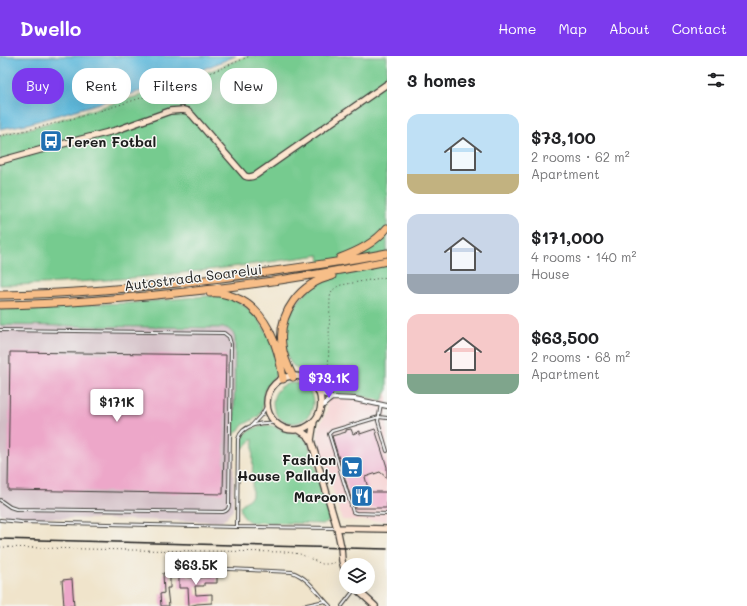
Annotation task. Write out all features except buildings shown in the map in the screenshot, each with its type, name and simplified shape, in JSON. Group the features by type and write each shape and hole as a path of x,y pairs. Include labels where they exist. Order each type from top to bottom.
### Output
{"highway":[{"path":"329,263 366,246 380,236 387,228"},
{"name":"Autostrada Soarelui","path":"0,295 66,293 159,286 329,263 387,253"},
{"name":"Autostrada Soarelui","path":"0,305 61,303 158,295 300,277 387,261"},
{"path":"293,377 287,364 282,343 283,327 289,308 302,291 315,282 325,277 369,265"},
{"path":"158,295 170,298 215,292 226,294 248,304 256,311 267,325 280,364 282,379"}],"street":[{"path":"0,161 117,130 170,111 183,110 192,115 248,178 256,175 387,84"},
{"path":"318,390 321,402 319,413 314,421 307,427 299,430 287,429 276,423 272,418 267,405 271,390 282,379 293,377 300,377 307,380 318,390 332,398 355,399 387,406"},
{"path":"320,408 332,398"},
{"path":"311,440 314,421"},
{"path":"299,430 311,440 337,528 342,558"},
{"path":"337,528 387,530"},
{"path":"362,594 376,606"}],"lane":[{"path":"0,330 224,333 229,337 231,344 228,510 223,512 16,509 0,500"},
{"path":"381,404 378,421 387,451"},
{"path":"237,527 238,439 242,432 251,426 262,414 267,405"},
{"path":"387,418 381,416 332,431 329,434 352,511 354,513 387,514"},
{"path":"251,426 264,423 276,423"},
{"path":"0,520 16,522 337,528"},
{"path":"208,568 292,572 310,583 330,606"},
{"path":"342,606 351,594"},
{"path":"302,606 325,601"}],"path":[{"path":"0,136 135,100 217,70 250,56"},
{"path":"318,390 326,385 328,380 330,297 333,290 341,285 387,277"},
{"path":"0,547 286,552 300,554 322,564 339,562"}],"shaded area":[{"path":"0,315 236,325 233,510 222,522 13,517 0,514"},
{"path":"387,391 387,521 342,520 318,439 318,430 327,410 327,397 382,401"}],"green space":[{"path":"247,56 387,56 387,391 382,401 353,394 328,394 308,374 292,365 288,357 285,338 291,312 297,303 313,286 323,280 319,255 234,267 149,276 92,281 0,285 0,135 31,128 111,104 131,104 131,98 139,96 139,104 212,104 212,70"},
{"path":"218,295 234,299 255,313 270,338 278,365 276,375 264,392 262,410 259,416 243,425 235,434 234,440 235,338 233,333 227,328 0,325 0,307 131,303"},
{"path":"293,383 307,389 313,403 307,417 293,423 279,417 273,403 279,389"},
{"path":"269,425 298,434 308,443 330,516 326,523 250,522 243,516 240,506 252,496 253,439 242,449 242,439 246,433 252,429"}],"water":[{"path":"0,56 236,56 206,68 139,68 139,92 131,94 131,68 72,68 72,104 96,104 27,124 0,129"}],"railway":[{"path":"0,539 387,549"}],"place":[{"name":"Teren Fotbal","path":"51,141"},
{"name":"Fashion House Pallady","path":"352,467"},
{"name":"Maroon","path":"362,496"}]}
